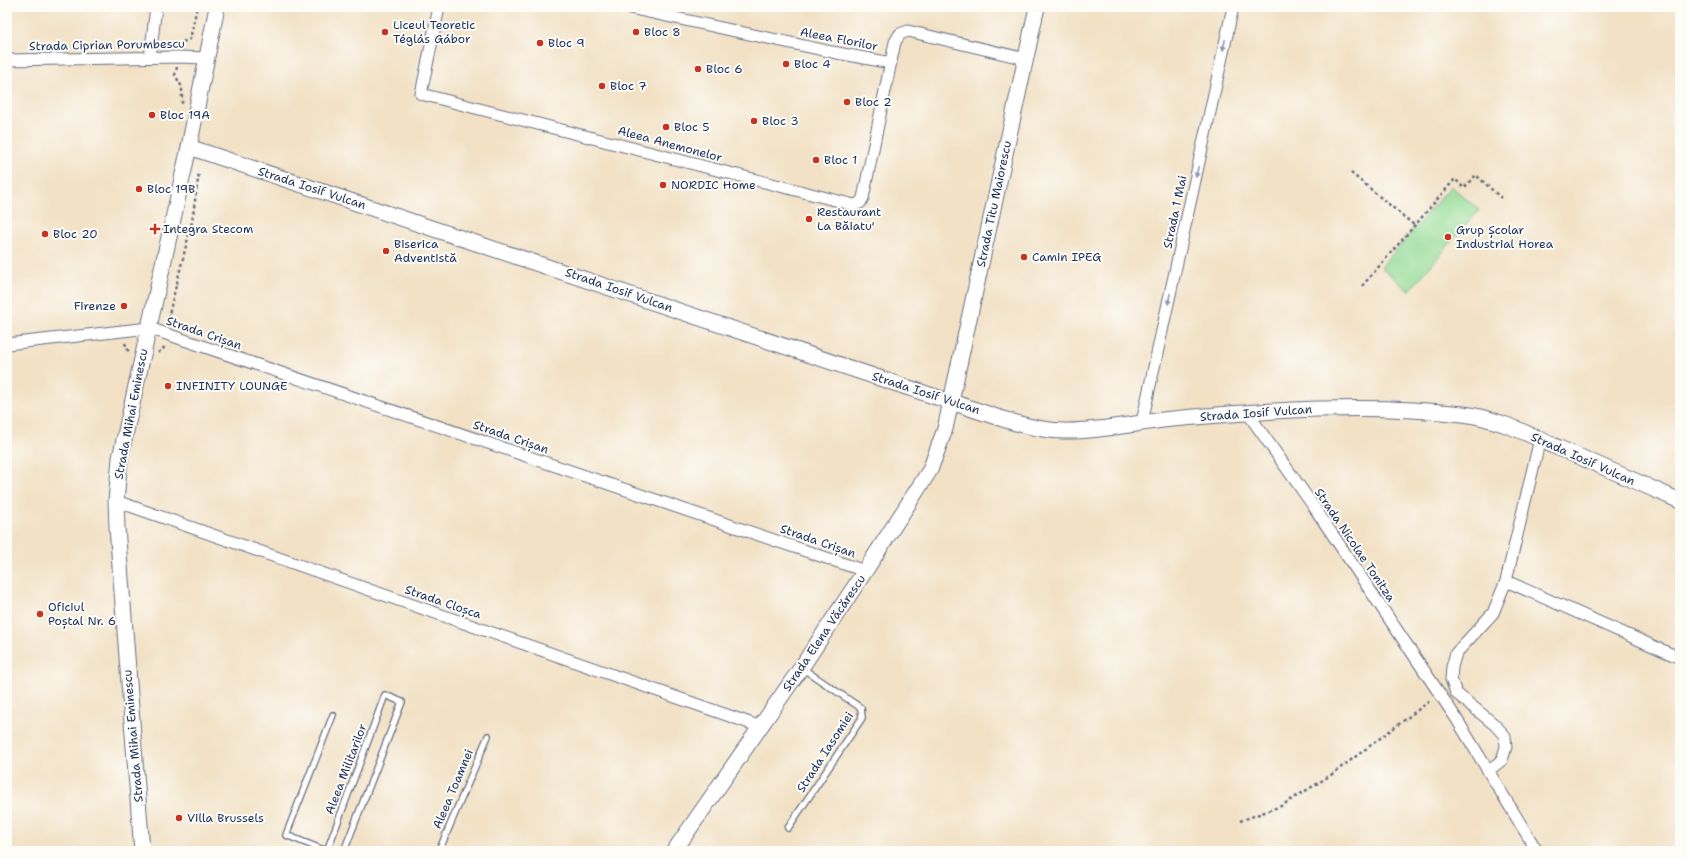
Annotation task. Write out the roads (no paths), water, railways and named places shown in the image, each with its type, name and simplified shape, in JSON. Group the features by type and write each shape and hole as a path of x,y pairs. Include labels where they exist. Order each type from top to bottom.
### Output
{"street":[{"path":"150,57 156,7"},
{"name":"Strada Mihai Eminescu","path":"142,851 116,501 120,458 148,328 196,149 207,58 217,7"},
{"name":"Aleea Anemonelor","path":"439,7 421,94 854,205 860,203 863,198 891,63"},
{"name":"Aleea Florilor","path":"625,7 832,52 891,63 895,42 900,34 908,31 1026,59"},
{"name":"Strada Titu Maiorescu","path":"951,402 1037,7"},
{"name":"Strada 1 Mai","path":"1142,422 1233,7"},
{"name":"Strada Ciprian Porumbescu","path":"7,60 150,57 207,58"},
{"name":"Strada Iosif Vulcan","path":"196,149 1020,424 1050,429 1086,430 1142,422 1247,412 1362,408 1465,414 1511,427 1680,501"},
{"path":"7,344 124,337 148,328"},
{"name":"Strada Crișan","path":"148,328 168,340 865,571"},
{"name":"Strada Elena Văcărescu","path":"674,851 801,668 930,470 945,430 951,402"},
{"name":"Strada Nicolae Tonitza","path":"1247,412 1312,504 1440,694 1537,851"},
{"path":"1488,771 1502,760 1506,747 1505,736 1495,725 1456,693 1452,679 1452,667 1456,653 1493,613 1506,581 1540,439"},
{"name":"Strada Cloșca","path":"116,501 761,727"},
{"path":"1506,581 1680,658"}],"lane":[{"name":"Strada Iasomiei","path":"788,828 862,718 861,708 801,668"},
{"name":"Aleea Militarilor","path":"326,851 385,695 402,702 344,851"},
{"path":"326,851 286,835 333,715"},
{"name":"Aleea Toamnei","path":"438,851 488,736"}],"place":[{"name":"Liceul Teoretic Téglás Gábor","path":"385,32"},
{"name":"Bloc 8","path":"636,32"},
{"name":"Bloc 9","path":"540,43"},
{"name":"Bloc 4","path":"786,64"},
{"name":"Bloc 6","path":"698,69"},
{"name":"Bloc 7","path":"602,86"},
{"name":"Bloc 2","path":"847,102"},
{"name":"Bloc 19A","path":"152,115"},
{"name":"Bloc 3","path":"754,121"},
{"name":"Bloc 5","path":"666,127"},
{"name":"Bloc 1","path":"816,160"},
{"name":"NORDIC Home","path":"663,185"},
{"name":"Bloc 19B","path":"139,189"},
{"name":"Restaurant La Băiatu'","path":"809,219"},
{"name":"Integra Stecom","path":"155,229"},
{"name":"Bloc 20","path":"45,234"},
{"name":"Grup Școlar Industrial Horea","path":"1448,237"},
{"name":"Biserica Adventistă","path":"386,251"},
{"name":"Camin IPEG","path":"1024,257"},
{"name":"Firenze","path":"124,306"},
{"name":"INFINITY LOUNGE","path":"168,386"},
{"name":"Oficiul Poștal Nr. 6","path":"40,614"},
{"name":"Villa Brussels","path":"179,818"}]}
